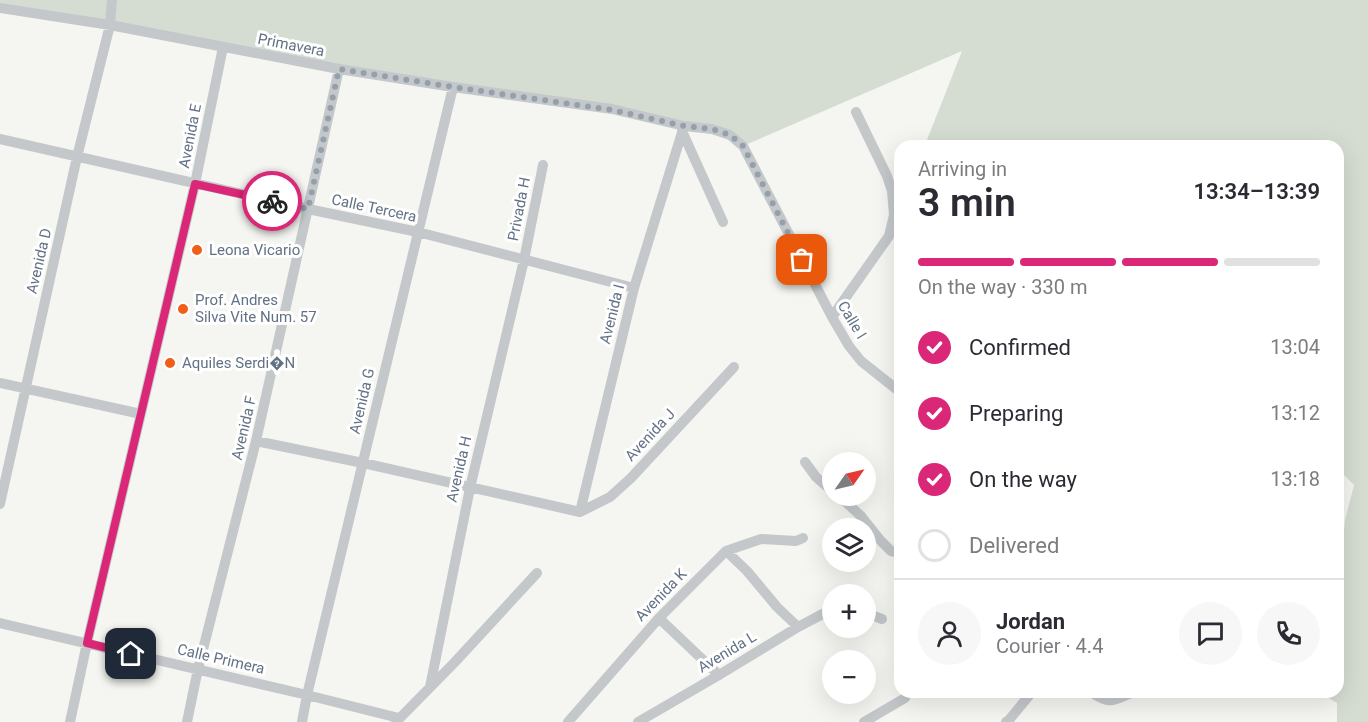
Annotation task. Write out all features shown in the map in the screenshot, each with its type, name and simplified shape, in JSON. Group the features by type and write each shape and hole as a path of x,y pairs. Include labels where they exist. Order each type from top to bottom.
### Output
{"street":[{"name":"Avenida D","path":"0,504 77,157 110,25 112,0"},
{"name":"Primavera","path":"0,9 110,25 339,69 600,108 683,129"},
{"name":"Avenida E","path":"70,722 195,184 223,47"},
{"name":"Avenida F","path":"187,722 198,669 256,441 339,69"},
{"name":"Avenida G","path":"302,722 453,87"},
{"path":"832,317 889,236 894,215 892,191 887,176 856,112"},
{"path":"683,129 723,222"},
{"name":"Avenida I","path":"580,512 634,288 683,129"},
{"name":"Calle I","path":"683,129 712,129 730,135 743,146 849,346 861,361 894,387"},
{"name":"Calle Tercera","path":"0,139 418,232 634,288"},
{"name":"Privada H","path":"524,260 543,165"},
{"name":"Avenida H","path":"430,687 470,488 524,260"},
{"name":"Avenida J","path":"580,512 610,497 631,478 734,367"},
{"path":"0,383 141,414"},
{"path":"256,441 580,512"},
{"path":"805,462 822,482"},
{"path":"850,506 881,541 894,552"},
{"name":"Avenida K","path":"568,722 659,618 726,551 761,539 796,542 803,538"},
{"path":"726,551 798,627"},
{"path":"397,720 537,573"},
{"name":"Avenida L","path":"638,722 822,614"},
{"path":"876,616 882,619"},
{"path":"659,618 719,675"},
{"name":"Calle Primera","path":"0,623 307,695 397,720"},
{"path":"864,722 905,698"},
{"path":"1009,721 1027,698"},
{"path":"1100,698 1108,701 1120,698"}],"shaded area":[{"path":"0,0 1368,0 1368,722 1337,722 1337,703 1328,698 1344,698 1344,530 1354,485 1344,475 1344,140 927,140 962,51 743,146 712,129 339,69 0,3"}],"way so far":[{"path":"272,201 308,209 339,69 577,104 684,126 712,129 730,135 743,146 802,260"}],"place":[{"name":"Leona Vicario","path":"197,250"},
{"name":"Prof. Andres Silva Vite Num. 57","path":"183,309"},
{"name":"Aquiles Serdi�N","path":"170,363"}],"route":[{"path":"131,654 87,643 195,184 272,201"}]}
